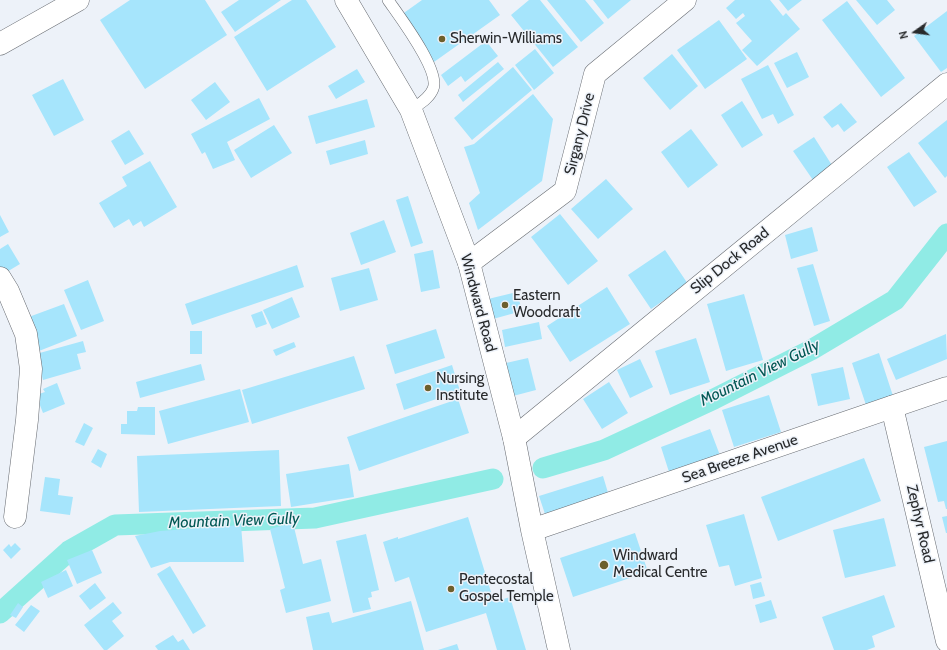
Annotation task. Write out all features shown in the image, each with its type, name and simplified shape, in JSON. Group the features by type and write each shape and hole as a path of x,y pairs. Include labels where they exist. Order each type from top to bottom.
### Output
{"street":[{"path":"0,44 78,0"},
{"name":"Windward Road","path":"346,0 411,110 469,263 514,438 532,530 559,650"},
{"name":"Sirgany Drive","path":"469,263 565,191 595,74 685,0"},
{"name":"Slip Dock Road","path":"514,438 947,84"},
{"path":"0,278 8,291 26,334 31,369 27,420 15,517"},
{"name":"Sea Breeze Avenue","path":"532,530 947,388"},
{"name":"Zephyr Road","path":"892,408 947,642"}],"lane":[{"path":"388,0 426,58 434,77 434,87 430,96 411,110"}],"building":[{"path":"130,0 205,0 227,35 145,89 100,20"},
{"path":"239,0 281,0 235,32 221,12"},
{"path":"292,0 306,0 336,47 267,91 234,37"},
{"name":"Sherwin-Williams","path":"422,0 489,0 500,15 434,62 401,15"},
{"path":"529,0 540,0 578,47 553,67 511,15"},
{"path":"547,0 585,0 604,23 581,42"},
{"path":"593,0 631,0 608,19"},
{"path":"735,0 770,0 783,16 786,13 800,29 757,66 742,50 752,41 736,23 745,16 743,13 736,19 726,8"},
{"path":"779,0 802,0 788,11"},
{"path":"856,0 887,0 895,10 877,25"},
{"path":"847,1 905,78 881,97 822,20"},
{"path":"947,11 947,68 941,72 914,36"},
{"path":"719,20 747,59 705,89 677,50"},
{"path":"486,41 498,56 465,82 461,76 448,86 441,75"},
{"path":"535,49 554,73 534,90 515,65"},
{"path":"797,52 809,77 787,88 774,63"},
{"path":"672,54 698,86 670,110 643,78"},
{"path":"498,62 504,69 463,102 458,95"},
{"path":"768,65 794,115 778,124 773,114 762,119 741,79"},
{"path":"513,67 532,90 472,140 454,118"},
{"path":"357,69 365,82 336,99 328,86"},
{"path":"63,79 84,120 54,136 32,95"},
{"path":"215,82 230,102 206,120 191,100"},
{"path":"533,94 553,119 542,181 478,230 469,203 480,193 464,147 474,144"},
{"path":"259,98 270,119 227,142 235,160 213,169 205,152 202,154 191,134"},
{"path":"367,99 375,127 316,144 308,116"},
{"path":"742,101 763,135 742,148 721,115"},
{"path":"841,103 857,122 844,132 838,124 832,128 823,117"},
{"path":"947,120 947,176 945,178 918,143"},
{"path":"274,125 292,153 251,178 234,150"},
{"path":"691,129 718,165 688,188 661,152"},
{"path":"129,130 144,154 125,165 111,141"},
{"path":"814,137 835,170 815,183 793,151"},
{"path":"365,140 368,154 330,165 326,151"},
{"path":"909,152 937,192 914,207 887,167"},
{"path":"150,161 177,207 144,227 141,221 133,226 129,219 114,228 99,203 127,186 122,177"},
{"path":"606,179 633,209 598,239 571,209"},
{"path":"408,196 423,243 411,247 396,200"},
{"path":"560,214 598,261 568,285 531,237"},
{"path":"0,215 9,232 0,237"},
{"path":"384,220 396,252 361,265 350,233"},
{"path":"812,227 818,251 791,259 785,235"},
{"path":"8,244 20,264 0,276 0,249"},
{"path":"433,250 440,288 421,292 414,254"},
{"path":"665,250 688,284 651,309 628,275"},
{"path":"813,264 830,321 814,326 797,268"},
{"path":"297,265 304,287 192,325 185,304"},
{"path":"369,268 378,300 340,311 331,278"},
{"path":"88,280 104,321 81,330 64,290"},
{"path":"607,287 630,324 570,362 547,326"},
{"name":"Eastern Woodcraft","path":"517,292 522,311 493,319 488,299"},
{"path":"744,294 763,360 726,371 707,304"},
{"path":"292,297 300,317 272,329 263,310"},
{"path":"64,304 77,336 39,351 26,318"},
{"path":"262,311 267,324 256,328 251,315"},
{"path":"539,322 542,339 505,347 502,330"},
{"path":"436,329 445,358 395,374 386,345"},
{"path":"190,331 202,331 202,354 190,354"},
{"path":"946,334 947,359 896,380 887,359"},
{"path":"696,338 710,382 670,395 655,351"},
{"path":"83,341 86,352 77,354 81,369 43,380 36,354"},
{"path":"294,342 296,347 276,356 273,350"},
{"path":"879,353 893,396 866,405 852,363"},
{"path":"354,356 365,389 252,424 242,390"},
{"path":"528,358 536,390 513,396 506,363"},
{"path":"640,359 653,387 630,398 617,370"},
{"path":"201,364 205,380 140,398 136,382"},
{"name":"Nursing Institute","path":"452,365 460,391 404,410 396,384"},
{"path":"843,367 850,399 818,406 811,374"},
{"path":"609,382 628,413 602,429 583,399"},
{"path":"57,383 65,404 43,413 36,395 45,392 43,389"},
{"path":"240,389 249,422 168,444 159,411"},
{"path":"769,395 781,432 734,447 722,410"},
{"path":"458,399 469,433 359,471 347,437"},
{"path":"138,407 155,407 155,435 121,434 121,424 127,424 127,411 137,411"},
{"path":"84,423 93,428 84,446 75,442"},
{"path":"710,429 721,458 670,475 661,447"},
{"path":"947,441 946,509 944,501 938,502 924,447"},
{"path":"98,449 107,454 101,468 91,462"},
{"path":"279,450 281,506 139,512 137,456"},
{"path":"864,458 881,501 778,541 761,497"},
{"path":"349,464 354,497 291,507 286,474"},
{"path":"603,476 609,496 546,517 539,496"},
{"path":"45,477 60,479 58,495 73,497 70,515 40,511"},
{"path":"744,514 762,578 735,586 729,565 719,567 706,525"},
{"path":"947,516 947,533 946,533 942,517"},
{"name":"Pentecostal Gospel Temple","path":"468,517 494,602 510,597 526,650 497,650 486,613 426,632 409,577 395,582 383,542 398,537 398,539"},
{"path":"884,518 896,566 845,578 833,530"},
{"path":"293,523 303,564 321,559 331,601 286,613 280,590 285,588 270,529"},
{"path":"241,525 244,562 170,562 151,568 135,536 160,531"},
{"name":"Windward Medical Centre","path":"635,533 648,572 573,597 560,558"},
{"path":"366,534 379,590 371,592 372,597 368,598 371,609 353,613 336,541"},
{"path":"15,543 21,549 11,559 3,550 9,544 11,547"},
{"path":"92,550 102,573 77,584 67,560"},
{"path":"170,566 206,626 193,634 157,574"},
{"path":"66,570 73,586 48,598 41,582"},
{"path":"761,582 765,596 753,599 750,585"},
{"path":"95,583 106,598 90,610 79,596"},
{"path":"884,595 895,627 872,636 875,647 867,650 834,650 822,617"},
{"path":"771,600 777,618 760,623 755,605"},
{"path":"411,601 424,650 313,650 306,617 329,612 332,623"},
{"path":"113,602 122,613 112,621 124,636 107,650 104,650 84,625"},
{"path":"18,603 23,607 16,618 10,615"},
{"path":"31,605 40,611 24,632 15,625"},
{"path":"173,635 178,642 183,639 190,650 158,650 155,646"},
{"path":"457,644 459,650 438,650"}],"waterway":[{"name":"Mountain View Gully","path":"543,468 604,450 714,399 811,350 895,300 947,234"},
{"name":"Mountain View Gully","path":"0,613 69,551 115,525 315,518 493,479"}],"place":[{"name":"Sherwin-Williams","path":"442,39"},
{"name":"Eastern Woodcraft","path":"505,305"},
{"name":"Nursing Institute","path":"428,388"},
{"name":"Windward Medical Centre","path":"604,565"},
{"name":"Pentecostal Gospel Temple","path":"451,589"}]}
